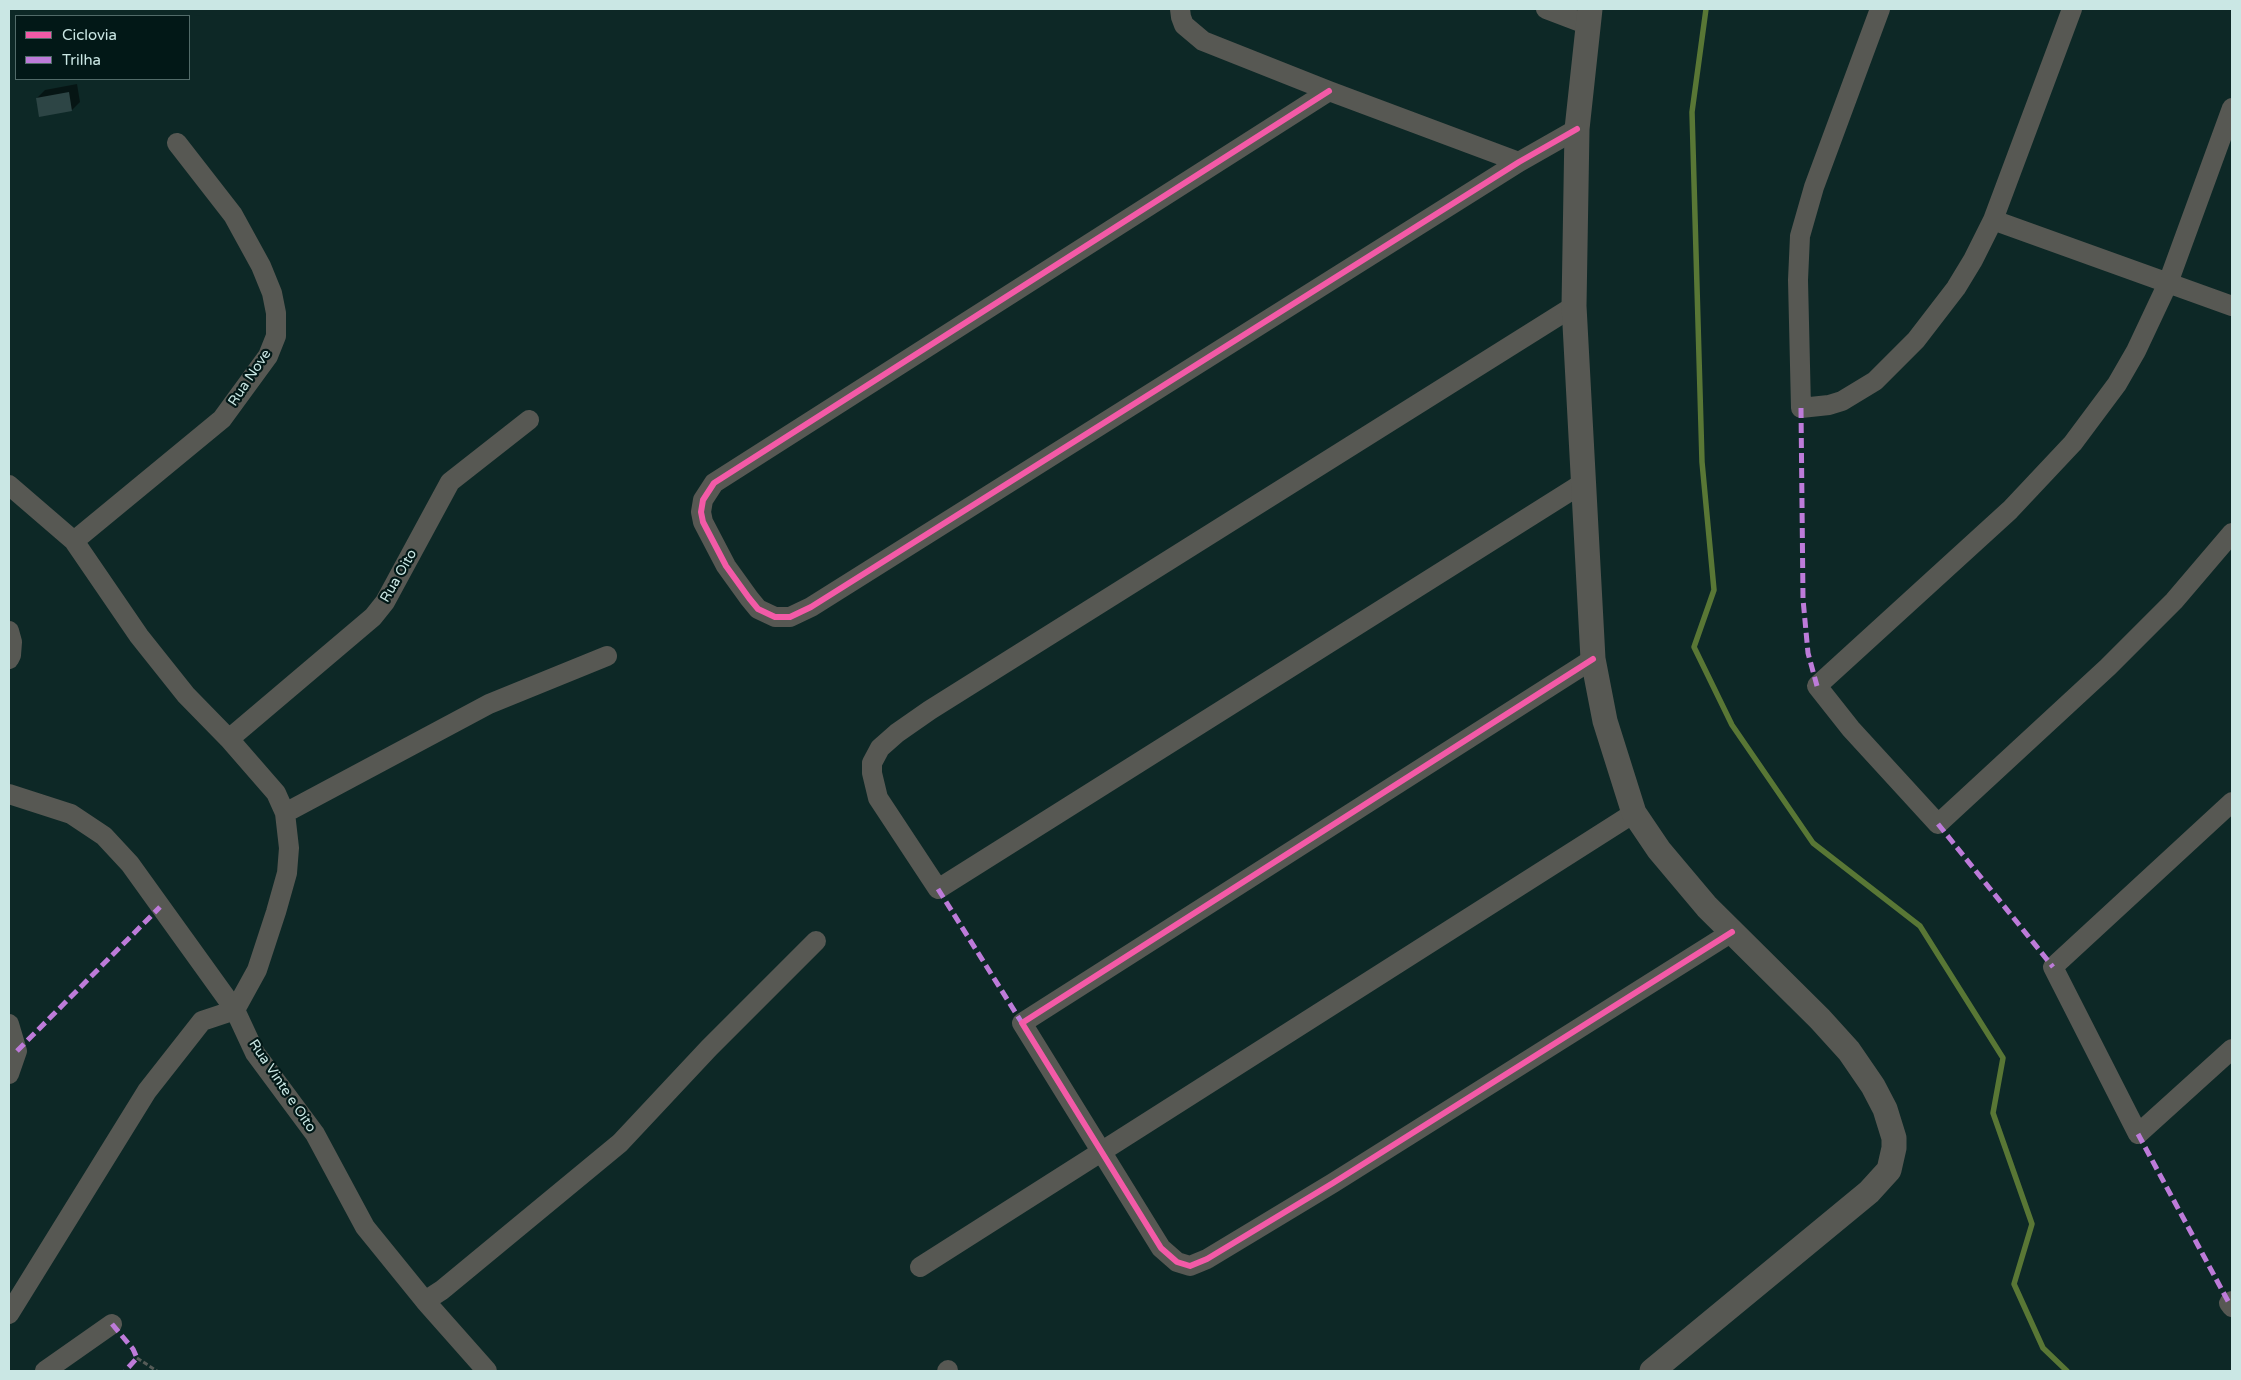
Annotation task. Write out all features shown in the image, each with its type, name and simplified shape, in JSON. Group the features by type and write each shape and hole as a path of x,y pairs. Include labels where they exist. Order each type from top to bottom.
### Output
{"street":[{"path":"1180,9 1184,25 1203,42 1519,162"},
{"path":"1546,9 1589,17 1577,129 1574,306 1593,659 1605,721 1634,813 1686,883 1849,1051 1873,1086 1885,1109 1894,1138 1894,1157 1889,1170 1869,1192 1652,1371"},
{"path":"1880,9 1814,187 1800,236 1798,290 1801,408 1842,402 1869,386 1892,366 1936,316 1956,288 1973,260 1993,220 2072,9"},
{"path":"1329,91 714,483 703,500 703,522 726,566 758,609 775,617 790,617 812,607 1519,162 1577,129"},
{"path":"2232,108 2168,283 2136,351 2117,384 2073,443 2010,510 1958,560 1818,686 1851,728 1938,824 2108,667 2174,601 2232,533"},
{"name":"Rua Nove","path":"74,541 222,419 268,356 276,336 276,313 272,294 261,266 233,215 178,142"},
{"path":"1993,220 2232,306"},
{"path":"1574,306 930,710 897,733 880,748 872,763 873,779 878,798 938,889 1583,483"},
{"name":"Rua Oito","path":"229,739 372,617 385,602 450,482 529,420"},
{"path":"9,485 74,541 139,636 186,694 229,739 276,793 285,812 289,848 287,873 256,970 235,1010 202,1021 147,1091 9,1314"},
{"path":"9,631 12,642 9,659"},
{"path":"285,812 489,704 607,656"},
{"path":"1593,659 1022,1023 1161,1248 1177,1262 1186,1266 1196,1264 1333,1183 1732,932"},
{"name":"Rua Vinte e Oito","path":"9,794 71,814 104,836 130,864 235,1010 255,1053 314,1134 365,1227 424,1301 487,1371"},
{"path":"2232,802 2052,967 2138,1134 2232,1049"},
{"path":"920,1267 1634,813"},
{"path":"424,1301 449,1284 620,1143 709,1048 816,941"},
{"path":"9,1024 17,1051 9,1074"},
{"path":"2232,1301 2229,1303 2232,1307"},
{"path":"46,1371 112,1324"}],"path":[{"path":"137,1358 157,1371"}],"building":[{"path":"69,92 72,111 39,117 36,98"}],"waterway":[{"path":"1706,9 1692,112 1702,462 1714,590 1694,647 1732,725 1813,843 1920,926 2003,1058 1993,1113 2032,1224 2014,1284 2043,1348 2067,1371"}],"marked path":[{"path":"1801,408 1803,599 1808,653 1817,686"},
{"path":"1938,824 2053,967"},
{"path":"938,889 1022,1023"},
{"path":"17,1051 160,907"},
{"path":"2138,1134 2229,1303"},
{"path":"112,1324 133,1349 137,1358 125,1371"}],"cycle path":[{"path":"1329,91 714,483 703,500 701,512 703,522 726,566 758,609 775,617 790,617 811,607 1519,162 1577,129"},
{"path":"1593,659 1022,1023 1161,1248 1177,1262 1190,1266 1207,1259 1333,1183 1732,932"}]}
